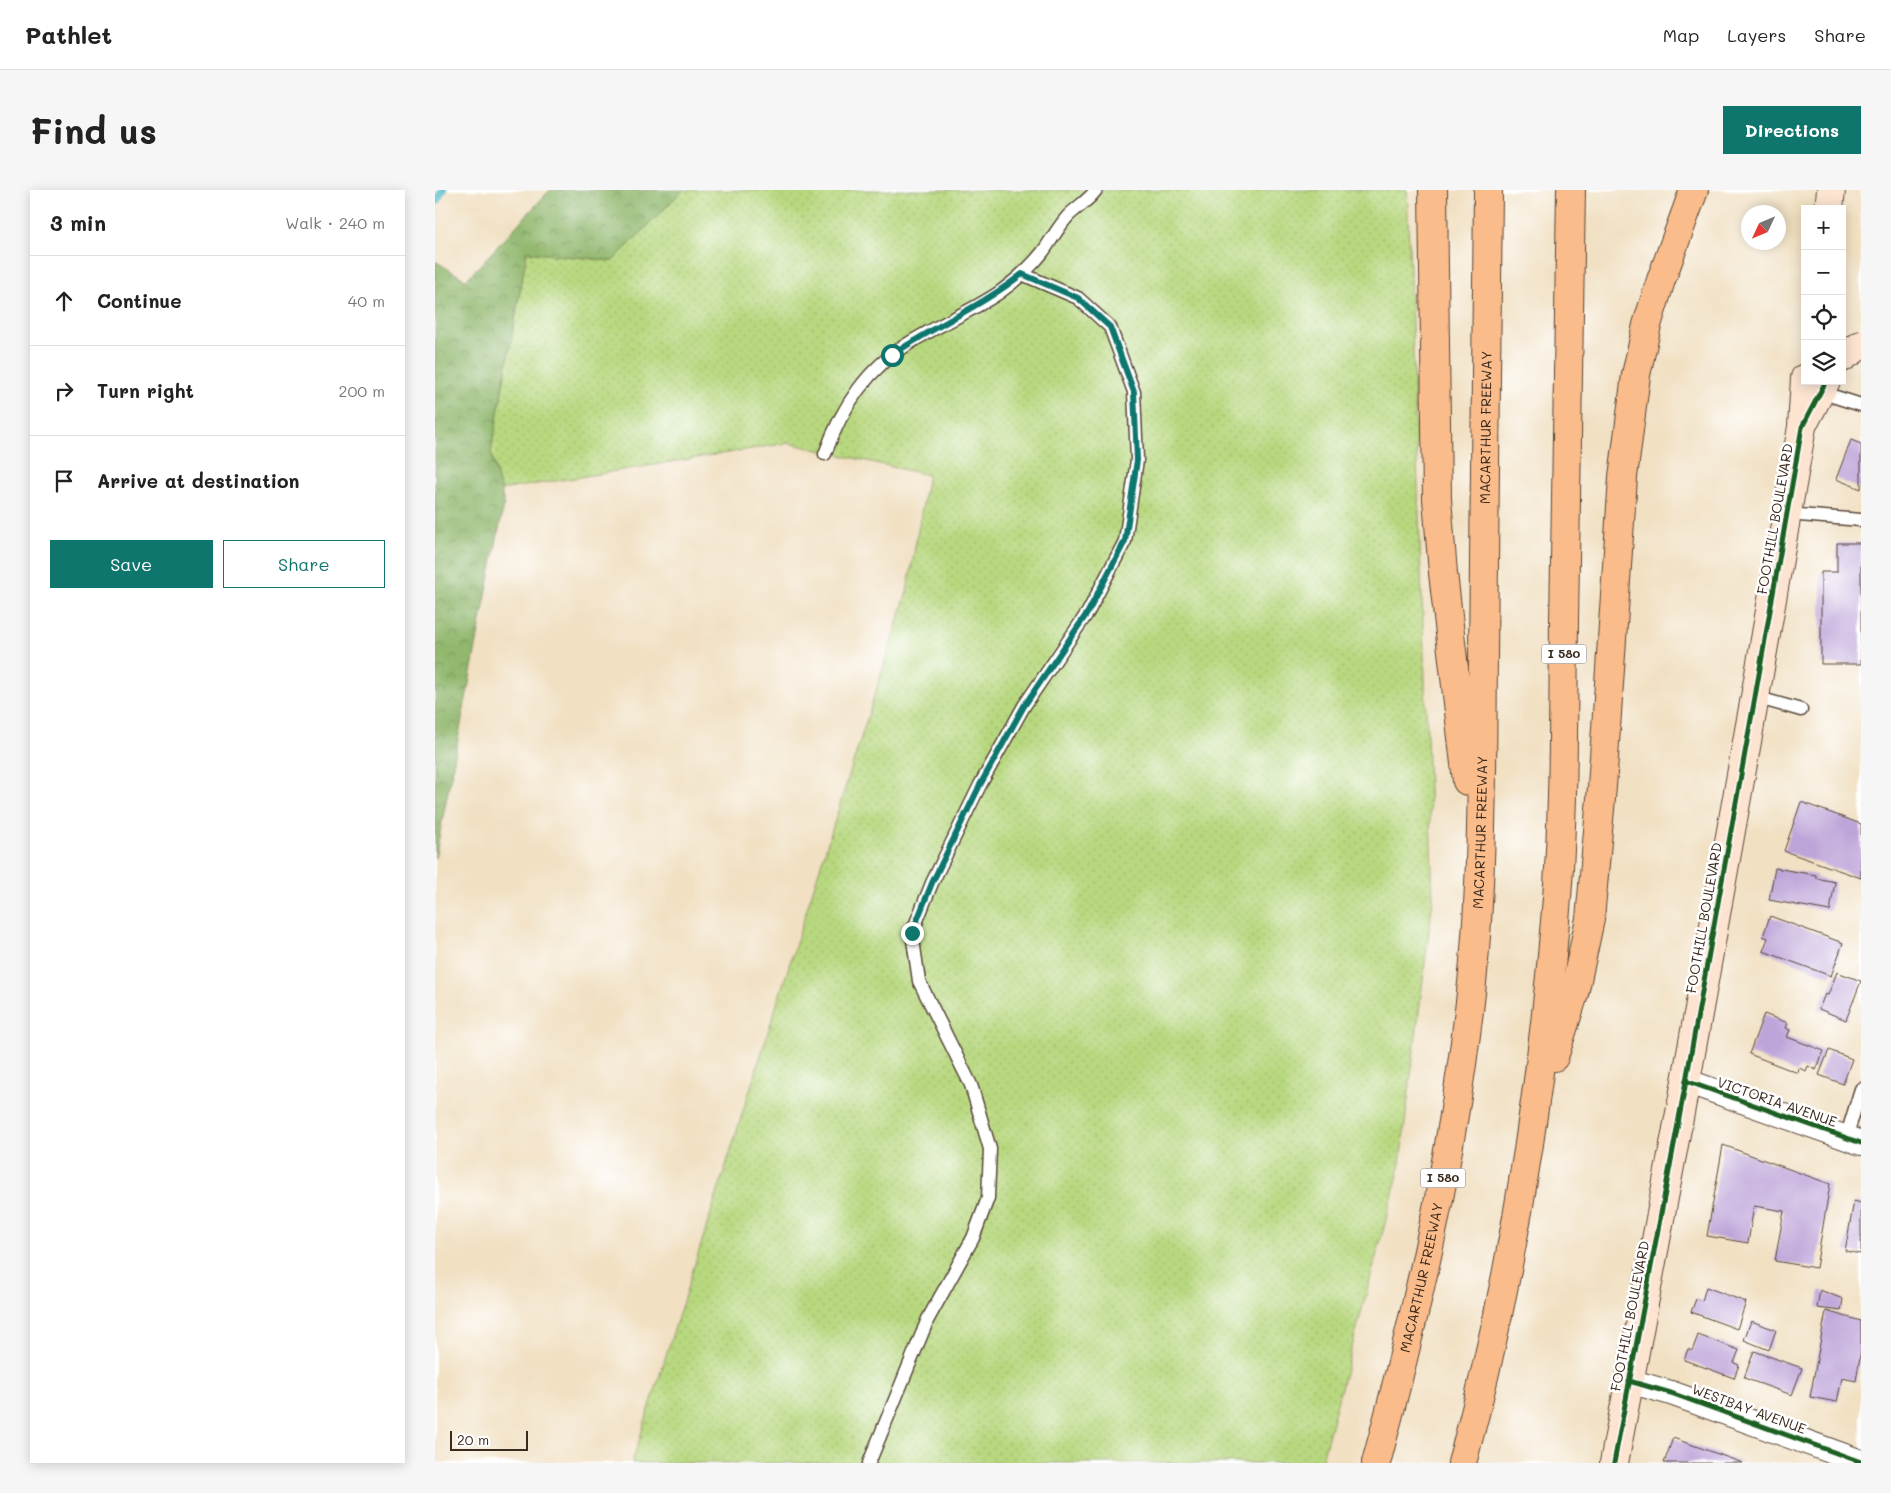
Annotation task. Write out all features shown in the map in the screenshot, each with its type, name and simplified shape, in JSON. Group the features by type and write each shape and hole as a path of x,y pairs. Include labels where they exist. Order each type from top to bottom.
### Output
{"highway":[{"path":"1433,190 1437,499 1443,572 1479,887"},
{"name":"MACARTHUR FREEWAY","path":"1376,1463 1414,1317 1438,1210 1456,1106 1470,1000 1479,887 1482,767 1489,190"},
{"name":"I 580","path":"1462,1463 1494,1335 1518,1220 1547,1012 1557,894 1562,768 1571,190"},
{"path":"1534,1116 1575,994 1590,919 1601,796 1623,477 1636,375 1647,325 1661,280 1694,190"}],"street":[{"path":"1829,205 1831,190"},
{"path":"1846,355 1861,345"},
{"name":"FOOTHILL BOULEVARD","path":"1614,1463 1686,1081 1802,426 1817,385"},
{"name":"VICTORIA AVENUE","path":"1686,1081 1853,1140"},
{"name":"WESTBAY AVENUE","path":"1629,1381 1671,1393 1861,1462"}],"lane":[{"path":"825,454 833,431 845,409 857,389 873,371 910,342 993,296 1022,274 1041,254 1068,216 1090,198 1096,190"},
{"path":"869,1463 928,1319 973,1238 989,1198 990,1149 971,1085 919,981 912,933 932,883 980,785 1024,706 1088,612 1125,541 1137,460 1134,392 1110,327 1078,298 1022,274"},
{"path":"1819,385 1861,405"},
{"path":"1787,514 1861,520"},
{"path":"1755,697 1801,710"},
{"path":"1853,1140 1861,1090"}],"green space":[{"path":"550,190 683,190 613,261 527,252 491,452 504,503 435,858 435,261 466,280"},
{"path":"683,190 1407,190 1433,899 1399,1171 1321,1463 632,1463 907,592 928,475 788,443 500,490 491,452 527,252 613,261"}],"building":[{"path":"1851,440 1861,444 1861,489 1836,479"},
{"path":"1837,543 1861,543 1861,664 1821,664 1821,572 1837,572"},
{"path":"1801,802 1861,824 1861,878 1784,851"},
{"path":"1775,868 1816,875 1816,878 1835,882 1830,911 1769,900"},
{"path":"1770,916 1843,943 1831,976 1763,951 1768,938 1763,936"},
{"path":"1837,972 1861,981 1846,1020 1819,1009 1825,994 1828,995"},
{"path":"1764,1014 1788,1023 1786,1028 1790,1030 1787,1037 1824,1051 1816,1070 1808,1066 1806,1071 1799,1068 1798,1073 1749,1054"},
{"path":"1829,1050 1852,1059 1843,1084 1819,1075"},
{"path":"1723,1145 1830,1184 1816,1268 1775,1261 1784,1211 1754,1206 1748,1243 1707,1236"},
{"path":"1854,1201 1861,1203 1861,1254 1845,1251"},
{"path":"1706,1287 1746,1302 1737,1329 1691,1312 1696,1299 1702,1301"},
{"path":"1820,1290 1843,1299 1841,1311 1817,1308"},
{"path":"1826,1311 1861,1321 1861,1350 1856,1381 1842,1378 1837,1402 1810,1397"},
{"path":"1751,1321 1776,1330 1769,1350 1744,1340"},
{"path":"1698,1335 1739,1350 1734,1363 1739,1365 1734,1378 1684,1360 1688,1349 1692,1351"},
{"path":"1754,1351 1802,1368 1792,1395 1744,1378"},
{"path":"1673,1438 1743,1463 1664,1463"}],"waterway":[{"path":"435,203 443,190"}],"cycle path":[{"path":"1614,1463 1686,1081 1802,427 1824,385"},
{"path":"1686,1081 1861,1143"},
{"path":"1629,1381 1671,1393 1861,1462"}],"route":[{"path":"892,355 910,342 977,306 1022,274 1078,298 1110,327 1134,392 1137,460 1125,541 1088,612 1024,706 980,785 932,883 912,933"}]}
